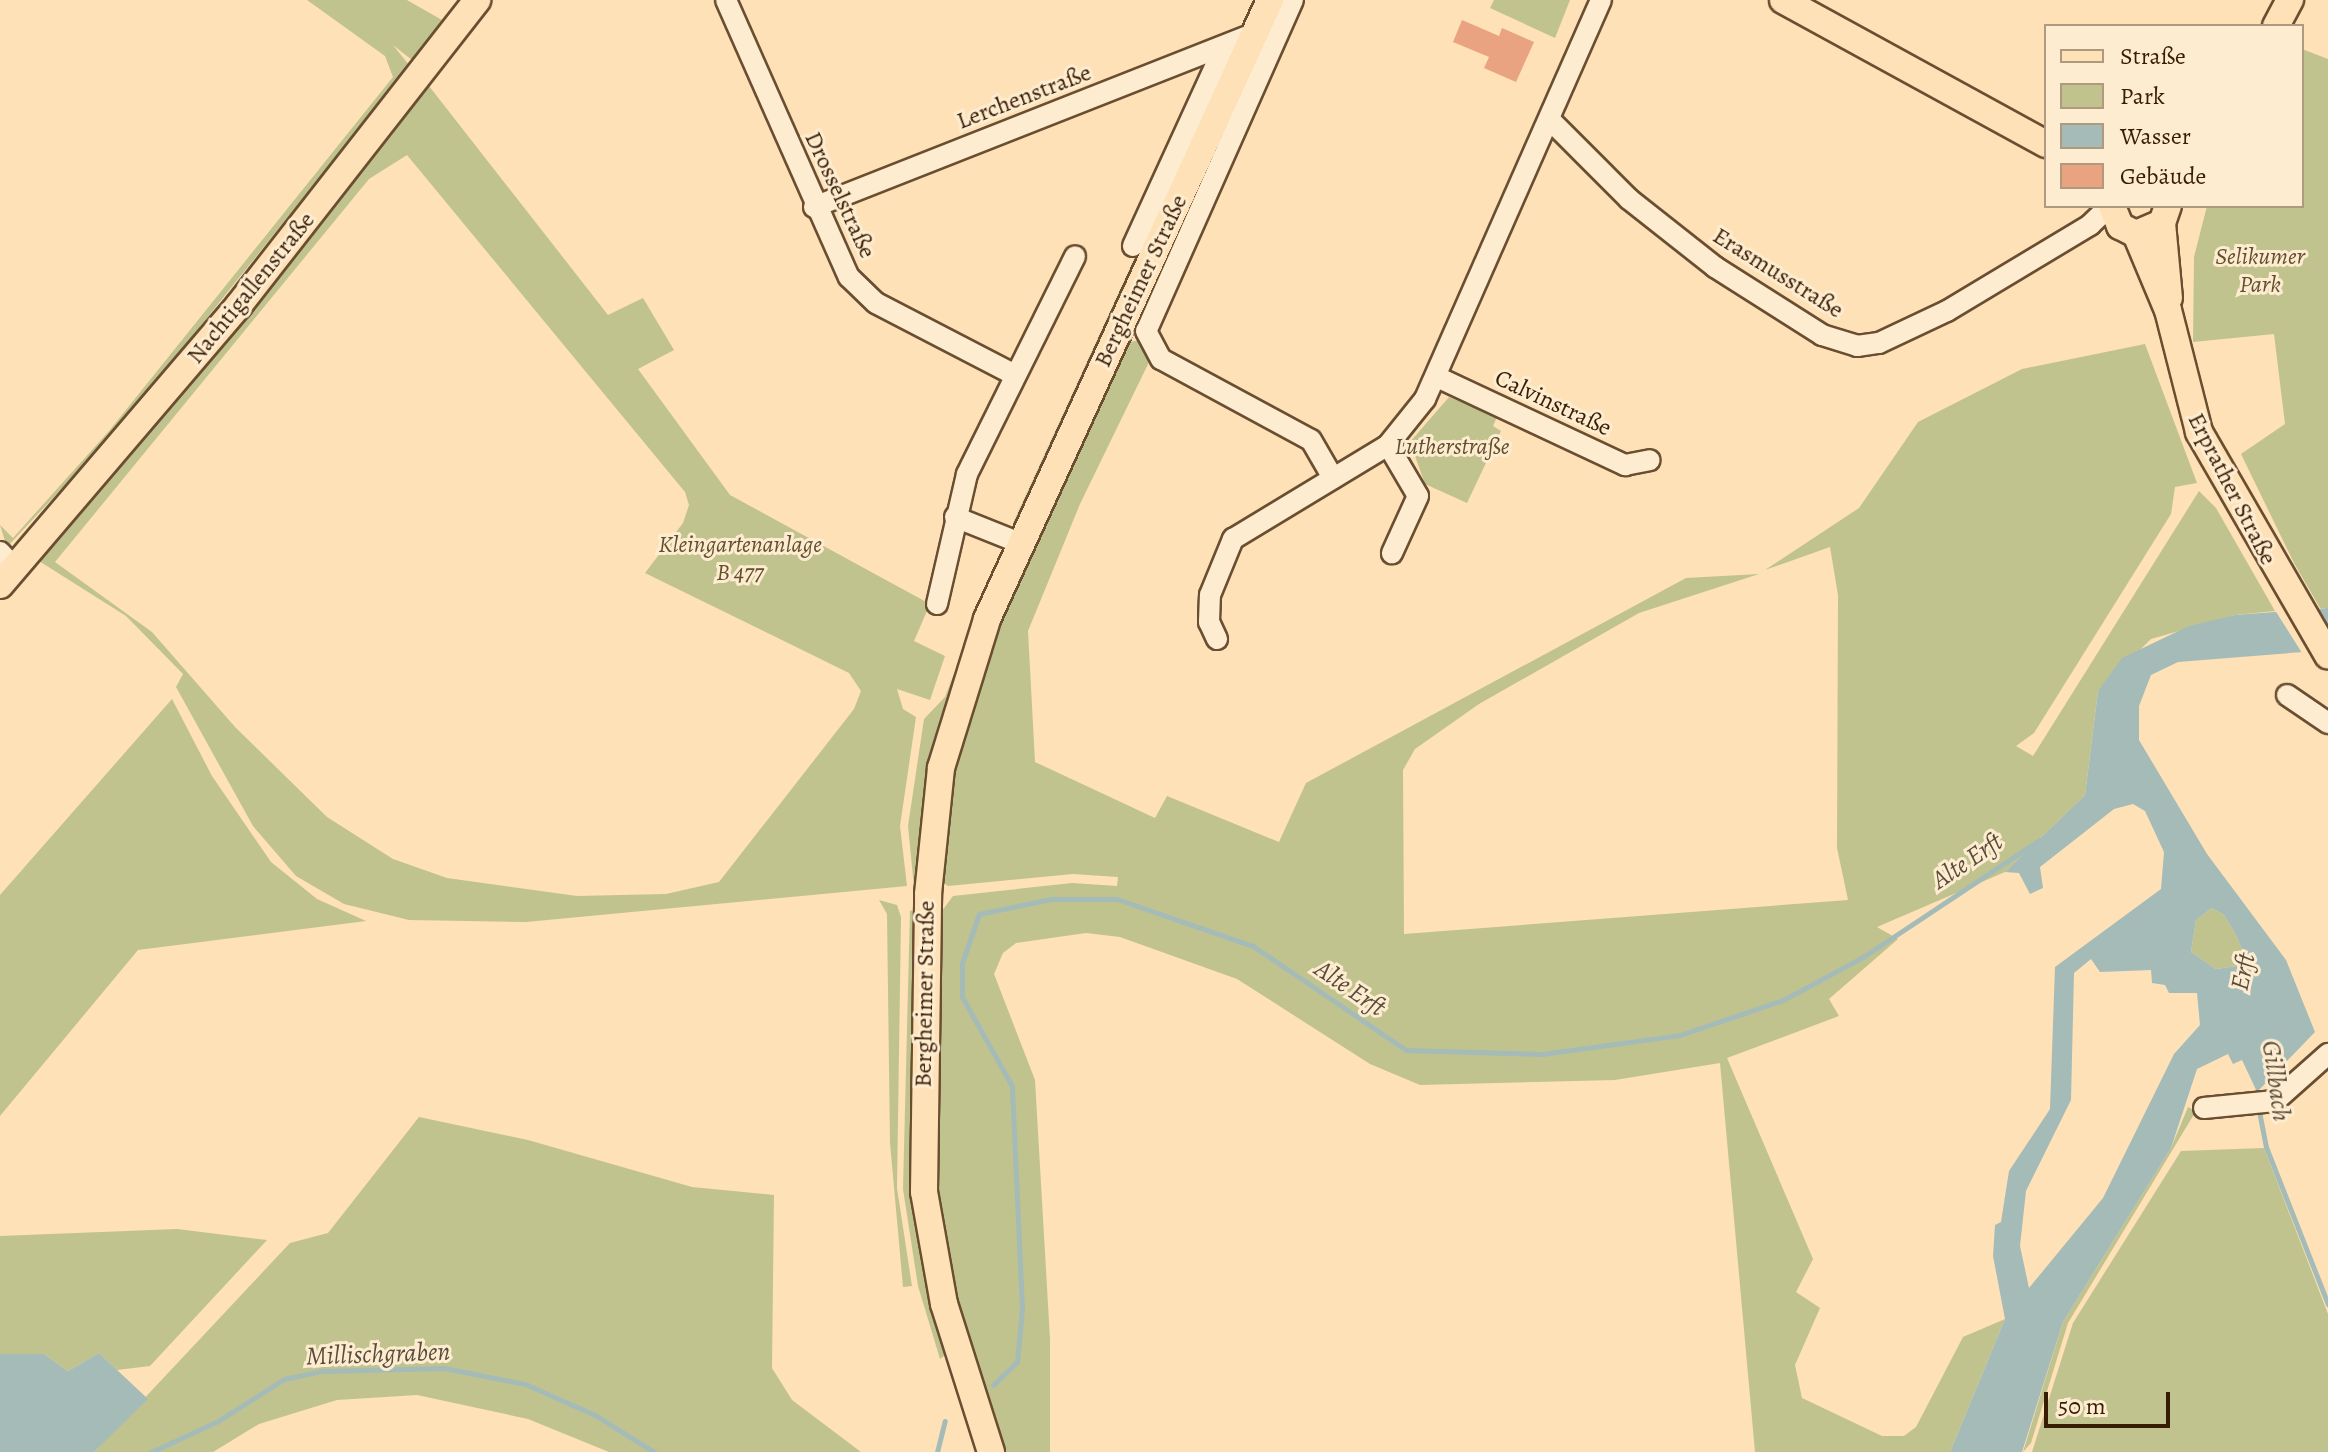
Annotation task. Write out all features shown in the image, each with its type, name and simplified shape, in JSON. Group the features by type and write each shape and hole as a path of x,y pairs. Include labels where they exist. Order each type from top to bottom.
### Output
{"main road":[{"name":"Nachtigallenstraße","path":"5,568 239,305 477,0"},
{"path":"1783,0 2044,143"},
{"path":"2277,24 2290,0"},
{"name":"Bergheimer Straße","path":"991,1452 927,1225 928,894 934,810 952,719 1020,543 1263,13"},
{"name":"Erprather Straße","path":"2168,310 2120,218 2165,215 2168,310 2199,432 2288,594 2328,655"}],"street":[{"name":"Drosselstraße","path":"726,0 838,260 876,303 1015,375"},
{"name":"Bergheimer Straße","path":"1293,0 1147,324 1149,345 1161,359 1303,434 1318,448 1333,478"},
{"path":"1217,639 1208,614 1226,548 1252,523 1388,445 1437,377 1552,122 1601,0"},
{"name":"Lerchenstraße","path":"814,207 1224,47 1263,13"},
{"name":"Bergheimer Straße","path":"1133,246 1224,47"},
{"name":"Erasmusstraße","path":"1552,122 1629,199 1705,260 1781,311 1849,345 1879,343 1947,311 2090,225 2120,218"},
{"path":"937,604 967,474 1075,256"},
{"name":"Calvinstraße","path":"1437,377 1625,465 1650,460"},
{"path":"1388,445 1418,496 1392,553"},
{"path":"955,517 1020,543"},
{"path":"2287,695 2328,723"},
{"path":"2204,1108 2248,1108 2275,1101 2328,1054"}],"green space":[{"path":"307,0 407,0 442,20 412,60 393,45 409,65 123,423 7,547 0,525 13,538 109,431 393,77 385,56"},
{"path":"1494,0 1570,0 1555,38 1490,8"},
{"name":"Selikumer Park","path":"2304,50 2328,59 2328,608 2320,608 2294,563 2241,454 2285,424 2274,334 2193,342 2194,257 2206,208 2304,208"},
{"path":"1234,53 1021,519 1013,523 1136,255"},
{"name":"Kleingartenanlage B 477","path":"429,86 608,315 643,298 674,350 638,369 730,495 930,604 914,641 945,656 930,700 897,689 903,709 916,717 900,826 907,886 526,922 409,920 344,904 296,876 253,826 176,687 183,674 126,616 39,561","holes":["407,155 685,492 689,505 683,523 645,573 849,673 861,691 854,709 719,882 666,894 577,896 447,878 393,859 327,817 235,727 152,632 55,562 369,179"]},
{"path":"1140,340 1150,360 1080,504 1028,631 1035,762 1155,818 1167,796 1279,842 1306,783 1686,578 1759,574 1639,613 1479,704 1415,749 1403,770 1404,934 1848,900 1837,848 1838,595 1830,547 1765,570 1859,508 1918,422 2022,369 2145,344 2197,483 2175,487 2171,514 2034,733 2016,746 2033,756 2199,491 2216,508 2275,611 2235,615 2151,639 2098,691 2085,795 2005,872 1877,927 1898,939 1829,999 1839,1016 1727,1058 1813,1259 1796,1292 1820,1308 1795,1365 1802,1398 1882,1436 1904,1436 1916,1427 1963,1337 2005,1319 1950,1452 1755,1452 1720,1063 1615,1080 1420,1085 1370,1064 1237,979 1120,937 1086,933 1016,943 1003,953 994,974 1035,1080 1050,1339 1050,1452 1000,1452 959,1322 933,1197 938,916 953,896 1072,883 1117,886 1118,877 1073,874 948,886 941,881 952,776 998,619 1120,344"},
{"name":"Lutherstraße","path":"1449,397 1497,417 1493,426 1501,431 1467,503 1425,484 1410,442"},
{"path":"1000,554 935,742 914,887 908,826 924,719 945,697"},
{"path":"172,699 212,776 271,862 317,899 366,921 138,950 0,1116 0,895"},
{"path":"879,900 897,905 901,917 897,1188 912,1286 903,1287 890,1143 887,914"},
{"path":"2212,908 2224,915 2236,935 2244,955 2237,966 2216,969 2191,952 2196,920"},
{"path":"910,910 917,914 945,1355 940,1359 918,1286 903,1189"},
{"path":"2188,1107 2196,1111 2068,1323 2031,1443 2023,1452 2063,1322 2171,1148"},
{"path":"419,1117 528,1140 692,1187 774,1195 772,1368 792,1400 861,1452 609,1452 528,1419 417,1395 337,1400 259,1424 213,1452 94,1452 290,1243 328,1233"},
{"path":"2264,1148 2328,1314 2328,1452 2032,1452 2073,1323 2181,1151"},
{"path":"177,1229 267,1240 150,1366 117,1370 99,1353 68,1371 44,1354 0,1354 0,1236"}],"water":[{"name":"Erft","path":"2328,608 2328,650 2178,662 2151,675 2139,706 2139,740 2207,854 2286,960 2315,1032 2257,1092 2242,1060 2233,1064 2228,1054 2197,1069 2171,1148 2063,1322 2022,1452 1950,1452 2005,1319 1993,1256 1995,1225 2001,1222 2009,1171 2050,1109 2055,967 2161,889 2164,852 2145,811 2133,804 2114,809 2040,867 2043,888 2030,894 2019,873 2005,872 2085,795 2098,691 2122,658 2189,626 2235,615","holes":["2212,908 2224,915 2236,935 2244,955 2237,966 2216,969 2191,952 2196,920","2091,959 2100,972 2151,970 2152,983 2165,985 2169,993 2197,993 2200,1025 2174,1054 2103,1198 2029,1288 2020,1246 2026,1191 2071,1100 2074,973"]},
{"path":"99,1353 148,1399 94,1452 0,1452 0,1354 44,1354 68,1371"}],"pier":[{"path":"2315,604 2328,625 2328,654 2302,653 2273,607"}],"building":[{"path":"1462,20 1499,36 1502,28 1534,42 1516,82 1484,68 1489,57 1453,42"}],"waterway":[{"name":"Alte Erft","path":"993,1385 1017,1362 1022,1309 1012,1086 962,997 962,963 979,914 1051,899 1117,899 1253,946 1406,1050 1542,1054 1680,1035 1783,1000 1863,957 2039,840"},
{"name":"Gillbach","path":"2258,1106 2266,1147 2328,1304"},
{"name":"Millischgraben","path":"151,1452 218,1421 284,1379 321,1371 444,1368 525,1384 595,1415 654,1452"},
{"name":"Alte Erft","path":"937,1452 945,1421"}]}
